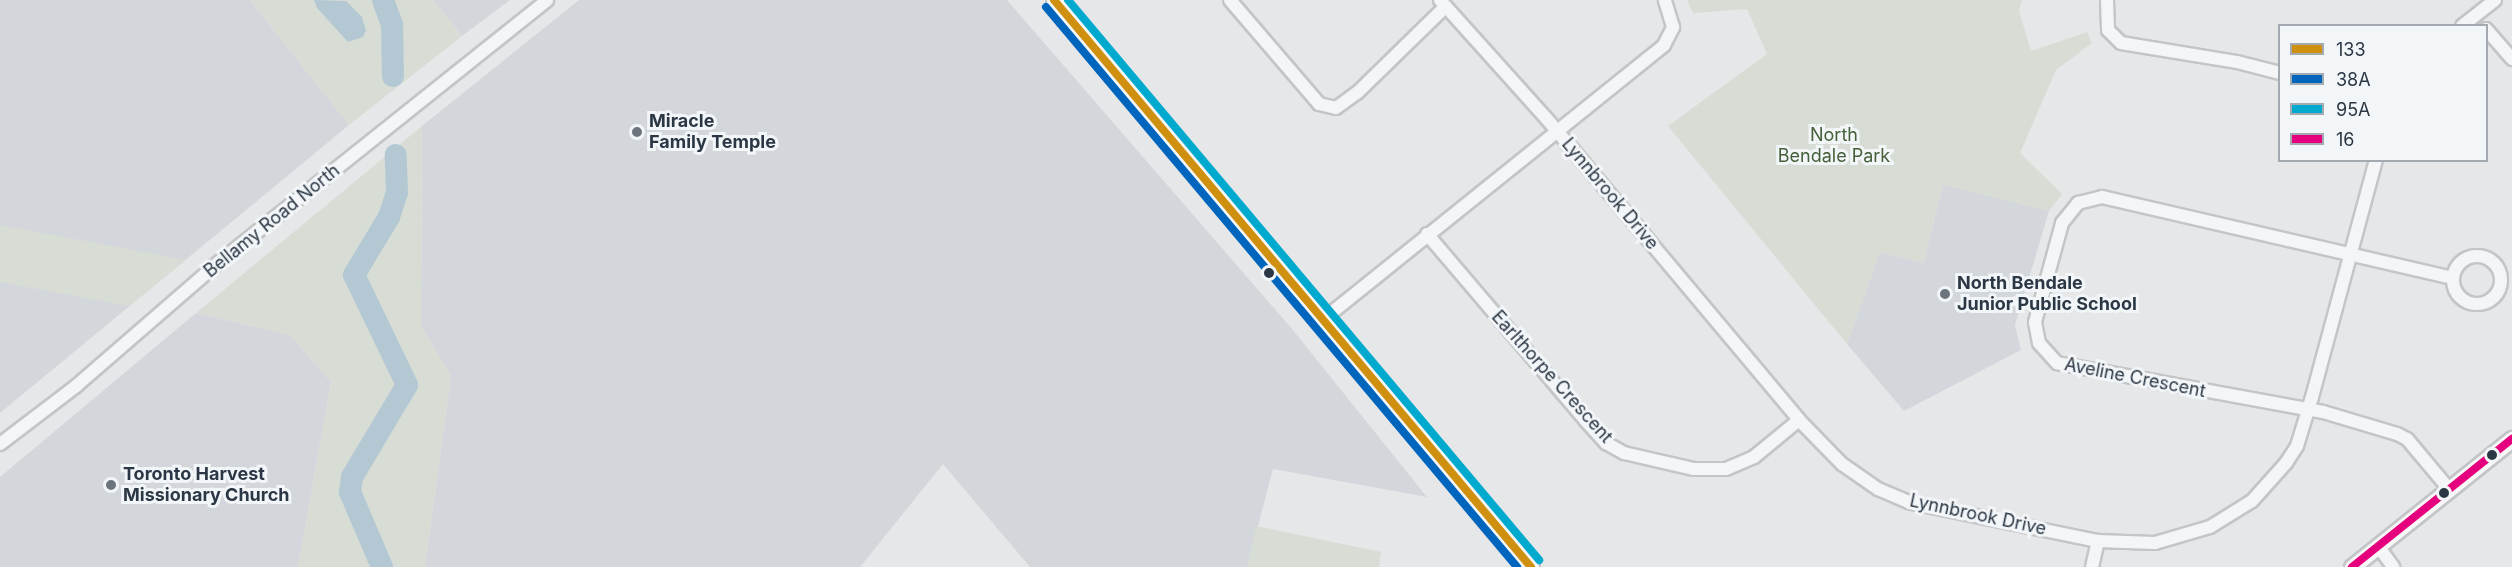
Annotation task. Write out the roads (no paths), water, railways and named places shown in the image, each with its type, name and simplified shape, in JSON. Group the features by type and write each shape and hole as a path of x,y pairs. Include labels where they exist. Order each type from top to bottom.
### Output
{"main road":[{"path":"1054,0 1325,318 1531,567"},
{"path":"2352,567 2512,439"}],"street":[{"name":"Bellamy Road North","path":"0,444 547,0"},
{"path":"1230,0 1319,104 1336,108 1357,93 1443,3"},
{"path":"1325,318 1670,38 1673,27 1665,0"},
{"path":"2107,0 2108,30 2121,43 2237,62 2278,72"},
{"path":"2464,24 2495,0"},
{"name":"Lynnbrook Drive","path":"1443,3 1556,130 1799,420 1854,475 1908,502 2097,542 2155,543 2201,530 2252,501 2286,463 2297,446 2308,410 2375,162"},
{"path":"2475,14 2483,24"},
{"path":"2488,31 2512,59"},
{"name":"Aveline Crescent","path":"2449,489 2407,439 2308,410 2057,363 2039,343 2034,322 2062,223 2078,203 2102,197 2453,278"},
{"name":"Earlthorpe Crescent","path":"1427,234 1586,421 1606,442 1624,453 1694,470 1726,469 1754,457 1799,420"},
{"path":"2481,256 2495,264 2501,279 2492,300 2477,305 2462,299 2453,278 2466,259 2481,256"},
{"path":"2092,567 2097,542"},
{"path":"2378,546 2393,567"}],"water":[{"path":"314,0 346,1 362,17 366,31 363,37 348,42 317,8"}],"waterway":[{"path":"383,0 392,25 393,76"},
{"path":"382,567 350,492 352,477 407,385 354,275 389,217 397,193 396,155"}],"place":[{"name":"Miracle Family Temple","path":"637,132"},
{"name":"North Bendale Junior Public School","path":"1945,294"},
{"name":"Toronto Harvest Missionary Church","path":"111,485"}],"park label":[{"name":"North Bendale Park","path":"1834,146"}]}
